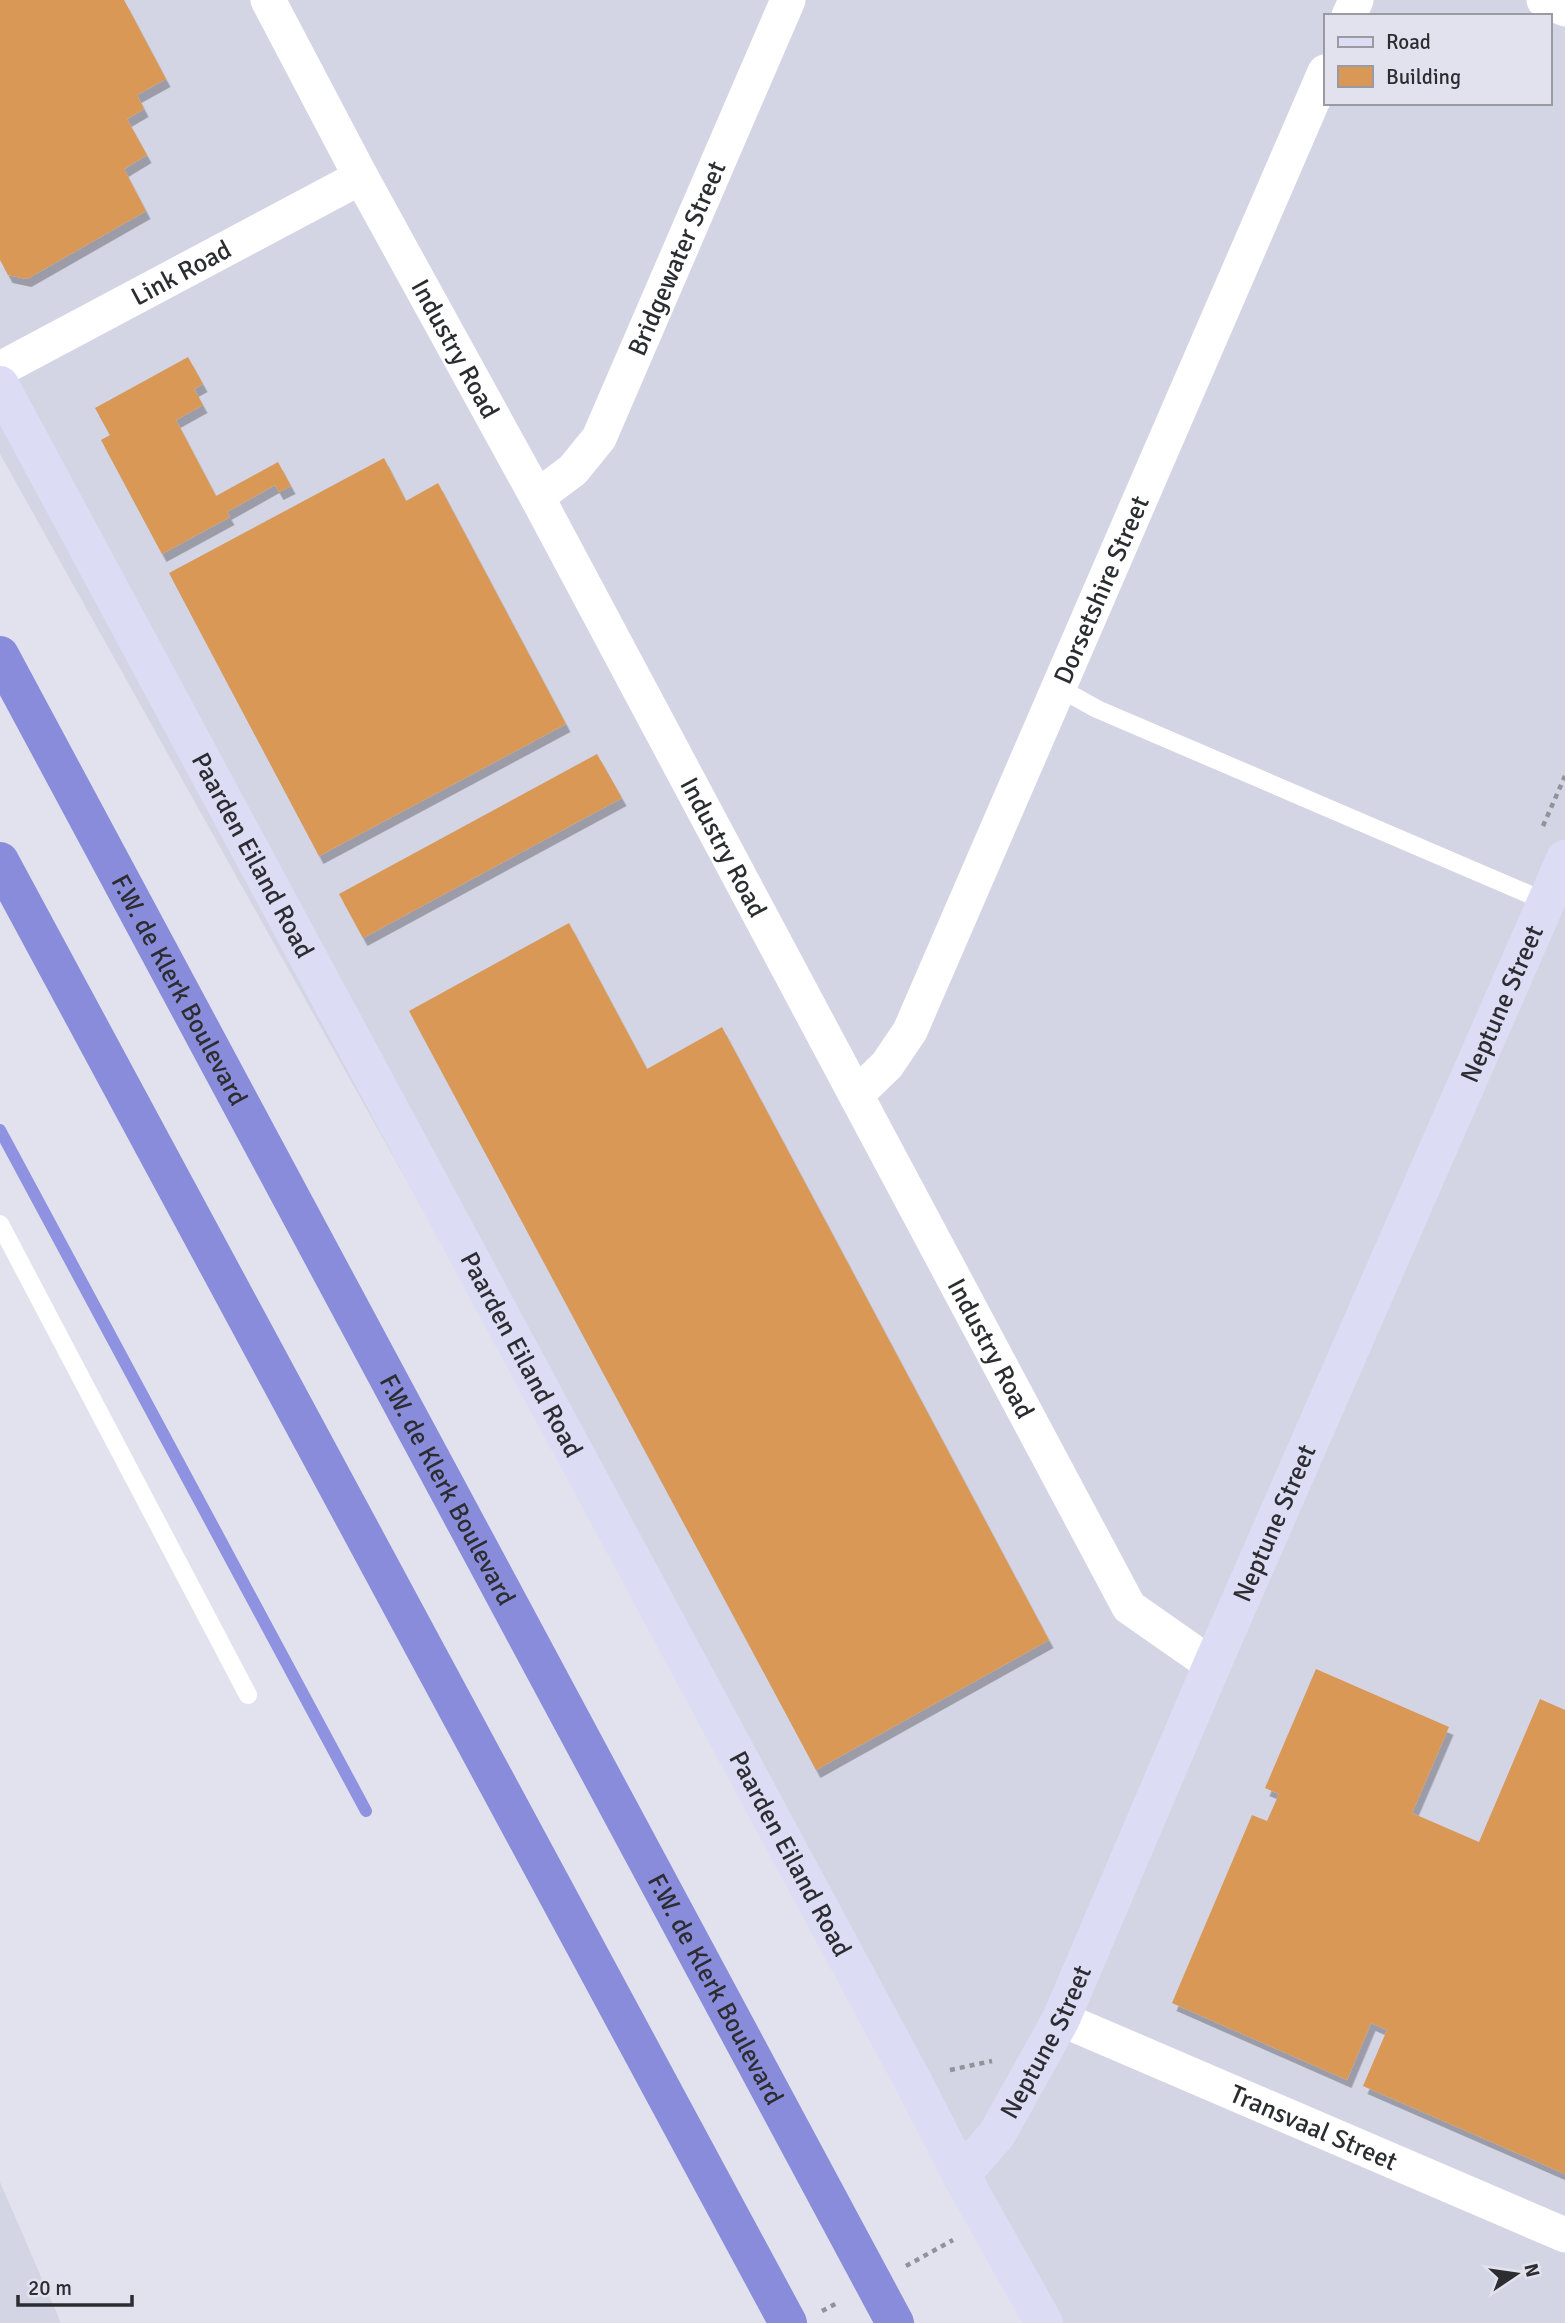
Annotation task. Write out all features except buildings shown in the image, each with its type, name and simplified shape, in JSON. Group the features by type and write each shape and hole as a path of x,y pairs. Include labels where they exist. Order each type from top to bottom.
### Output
{"highway":[{"name":"F.W. de Klerk Boulevard","path":"0,655 895,2323"},
{"path":"0,861 788,2323"}],"street":[{"name":"Industry Road","path":"268,0 1129,1608 1212,1665"},
{"name":"Bridgewater Street","path":"537,498 573,470 599,438 788,0"},
{"path":"1544,0 1565,9"},
{"name":"Dorsetshire Street","path":"856,1095 887,1065 910,1031 1324,74"},
{"name":"Link Road","path":"0,369 361,177"},
{"name":"Paarden Eiland Road","path":"0,385 961,2175 1044,2323"},
{"name":"Neptune Street","path":"961,2175 997,2134 1061,2019 1212,1665 1565,859"},
{"name":"Transvaal Street","path":"1061,2019 1565,2235"}],"lane":[{"path":"1059,688 1097,709 1547,902"},
{"path":"0,1224 248,1695"}],"shaded area":[{"path":"0,0 1565,0 1565,2323 1046,2323 0,454"},
{"path":"0,2182 61,2323 0,2323"}],"waterway":[{"path":"0,1130 366,1811"}]}
